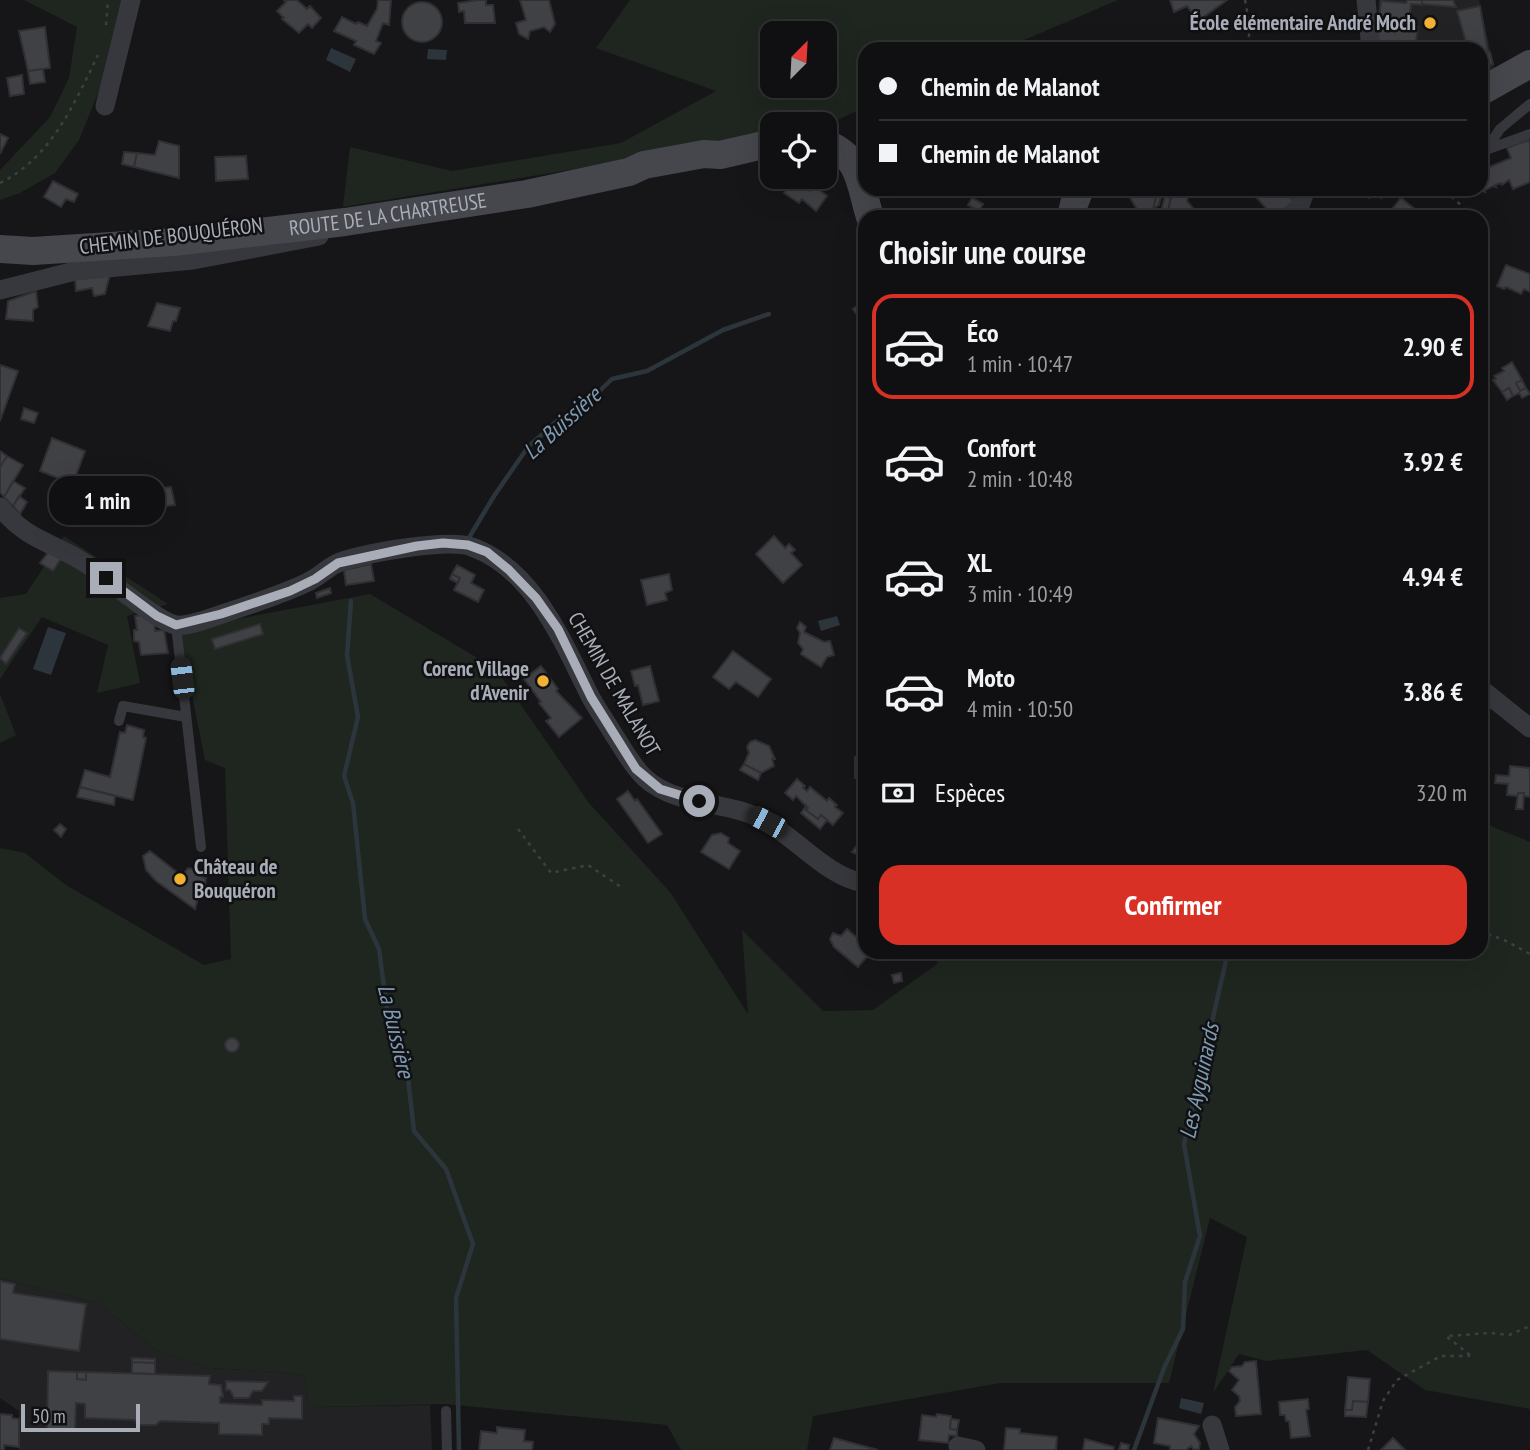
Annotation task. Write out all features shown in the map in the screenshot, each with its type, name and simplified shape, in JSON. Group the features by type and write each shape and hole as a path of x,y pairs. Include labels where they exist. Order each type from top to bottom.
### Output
{"main road":[{"path":"1488,88 1530,64"},
{"name":"ROUTE DE LA CHARTREUSE","path":"0,249 33,251 173,242 345,222 527,194 629,172 643,165 704,154 720,155 760,146"},
{"path":"837,150 845,155 858,170"}],"street":[{"path":"105,106 131,0"},
{"path":"1366,0 1370,42"},
{"name":"CHEMIN DE BOUQUÉRON","path":"0,290 75,271 193,260 314,238 345,222"},
{"path":"0,507 13,523 29,535 75,556 157,616 176,625"},
{"name":"CHEMIN DE MALANOT","path":"176,625 210,618 290,591 315,579 338,563 443,543 468,545 487,552 536,598 558,629 591,697 636,769 648,780 660,789 679,796 753,814 841,875 858,881"},
{"path":"1488,694 1530,728"},
{"path":"1212,1425 1220,1450"}],"lane":[{"path":"1496,145 1494,138 1500,129 1530,104"},
{"path":"1488,148 1530,134"},
{"path":"176,625 201,847"},
{"path":"119,720 123,706 186,717"},
{"path":"446,1411 447,1450"}],"path":[{"path":"105,29 108,0"},
{"path":"1245,0 1250,28 1248,42"},
{"path":"0,183 27,166 54,137 99,54"},
{"path":"1451,196 1464,208"},
{"path":"518,829 551,873 587,864 624,889"},
{"path":"1488,934 1530,954"},
{"path":"1368,1450 1384,1401 1397,1380 1441,1356 1470,1356 1447,1336 1491,1333 1509,1335 1530,1326"}],"shaded area":[{"path":"24,0 126,0 108,69 79,140 55,173 20,193 0,200 0,170 50,117 69,78 77,27"},
{"path":"630,0 1118,0 1019,42 858,42 858,111 837,120 837,112 760,112 760,139 343,207 350,147 452,171 621,143 716,91 596,48"},
{"name":"École élémentaire André Moch","path":"1379,0 1479,0 1495,71 1488,76 1488,42 1376,42"},
{"path":"331,48 356,59 350,72 326,60"},
{"path":"428,49 447,50 446,60 427,59"},
{"path":"64,536 168,604 127,616 140,683 97,693 108,645 42,617 0,679 0,598 26,594"},
{"path":"370,594 496,669 589,803 670,892 748,1014 742,930 823,1011 873,1010 937,964 937,959 1488,959 1488,825 1530,842 1530,1409 1425,1390 1367,1350 1266,1361 1239,1354 1213,1393 1247,1237 1210,1218 1169,1383 1000,1383 813,1416 807,1450 681,1450 667,1425 445,1404 309,1407 304,1375 211,1368 157,1351 98,1303 0,1278 0,848 25,853 66,885 204,965 231,959 225,768 205,760 179,630"},
{"path":"837,616 840,625 821,631 818,621"},
{"path":"48,627 66,633 51,675 33,669"},
{"path":"0,694 16,735 0,743"},
{"path":"0,1278 98,1303 157,1351 211,1368 304,1375 309,1407 430,1405 432,1450 19,1450 19,1411 0,1398"},
{"path":"1181,1398 1204,1403 1201,1414 1179,1408"}],"building":[{"path":"284,0 297,0 307,9 310,6 321,18 312,28 308,24 299,33 282,19 284,18 277,11 286,2"},
{"path":"378,0 391,0 389,25 383,23 376,41 381,43 374,54 354,45 356,41 334,31 342,17 367,26 377,9"},
{"path":"486,0 486,5 493,5 495,23 465,23 464,11 459,12 458,3"},
{"path":"520,0 549,0 555,24 550,32 544,27 530,31 528,39 519,34 516,23 526,20"},
{"path":"1170,0 1227,0 1198,21 1187,6 1174,12"},
{"path":"1407,0 1422,0 1422,5 1411,4 1409,26 1418,27 1416,42 1377,42 1381,1 1406,3"},
{"path":"1422,0 1453,0 1456,7 1422,4"},
{"path":"422,2 430,3 436,8 441,14 441,30 436,36 430,41 422,42 414,41 408,36 403,30 402,22 403,14 408,8 414,3"},
{"path":"1480,6 1486,42 1466,42 1457,11"},
{"path":"45,27 50,68 28,71 19,31"},
{"path":"1488,52 1490,52 1493,64 1488,65"},
{"path":"43,69 45,82 30,84 28,71"},
{"path":"22,75 24,94 10,96 7,78"},
{"path":"0,134 8,138 0,154"},
{"path":"159,141 179,146 179,178 134,167 137,153 155,155"},
{"path":"1530,141 1530,182 1513,189 1509,180 1488,188 1488,168 1511,158 1507,148"},
{"path":"124,152 137,153 134,167 122,164"},
{"path":"246,156 248,179 216,181 215,157"},
{"path":"53,181 78,194 74,202 66,199 61,207 44,197"},
{"path":"787,189 818,189 827,196 816,211 802,199 799,203 784,193"},
{"path":"1156,196 1151,210 1137,210 1130,198"},
{"path":"1156,196 1161,196 1159,205 1153,209"},
{"path":"1165,196 1171,198 1168,210 1161,210"},
{"path":"1171,196 1188,196 1187,201 1193,208 1193,210 1168,210"},
{"path":"1289,196 1294,201 1284,210 1268,210 1256,197"},
{"path":"972,198 983,204 980,210 968,205"},
{"path":"1401,198 1416,210 1391,210"},
{"path":"1506,265 1530,274 1530,292 1524,289 1521,294 1497,286"},
{"path":"111,270 105,294 94,296 92,288 76,291 75,279"},
{"path":"36,291 38,307 33,310 33,321 6,319 8,301"},
{"path":"157,303 180,308 170,331 148,326"},
{"path":"1512,362 1522,380 1516,383 1520,391 1526,388 1530,394 1522,398 1519,393 1513,396 1509,388 1502,392 1493,380 1496,379 1494,376 1504,371 1502,368"},
{"path":"0,365 18,371 0,421"},
{"path":"1522,380 1526,388 1520,391 1516,383"},
{"path":"1509,388 1513,396 1507,400 1502,392"},
{"path":"24,408 38,413 34,423 21,419"},
{"path":"52,438 85,451 73,484 40,471"},
{"path":"0,451 7,456 0,467"},
{"path":"7,456 23,465 4,497 0,492 0,467"},
{"path":"13,481 25,488 13,506 4,497"},
{"path":"90,486 119,497 120,517 84,504 76,516 65,506 76,494 86,498"},
{"path":"171,487 175,505 142,509 141,490"},
{"path":"19,496 27,502 20,514 13,506"},
{"path":"99,510 120,517 119,521 98,514"},
{"path":"774,536 785,548 789,544 795,550 791,553 802,565 783,583 756,554"},
{"path":"50,550 63,556 53,571 40,563"},
{"path":"371,564 374,581 346,585 344,570"},
{"path":"457,565 475,575 471,583 484,590 478,602 454,590 460,578 452,574"},
{"path":"452,574 460,578 458,583 450,579"},
{"path":"669,574 672,590 665,593 667,600 647,605 641,580"},
{"path":"330,588 331,593 317,598 316,593"},
{"path":"145,615 154,621 155,631 164,630 168,653 141,655 139,642 134,641 134,630 137,630 135,616"},
{"path":"800,622 806,627 804,632 824,642 830,641 834,655 827,657 821,667 801,654 803,649 798,643 800,633 797,628"},
{"path":"260,624 263,634 215,649 212,639"},
{"path":"19,628 27,633 6,664 0,658"},
{"path":"733,651 771,679 758,697 736,682 729,689 713,677"},
{"path":"541,666 558,689 556,691 582,718 559,737 546,721 551,718 524,679"},
{"path":"650,666 659,701 643,705 631,671"},
{"path":"127,725 144,730 143,737 146,738 133,800 80,787 85,770 110,777 120,732 125,733"},
{"path":"755,740 769,746 775,759 772,759 774,766 761,773 744,764 749,753 747,747"},
{"path":"855,757 858,757 858,778 855,778"},
{"path":"744,764 761,773 758,780 740,770"},
{"path":"1510,766 1530,768 1530,797 1524,796 1524,793 1518,793 1517,796 1507,795 1508,784 1495,783 1496,775 1509,776"},
{"path":"797,779 807,791 810,787 827,801 829,798 837,805 835,807 843,813 833,825 821,815 818,819 806,810 808,808 796,796 793,800 785,793"},
{"path":"80,787 115,796 114,805 77,797"},
{"path":"628,791 662,834 648,843 617,799"},
{"path":"1518,793 1524,793 1523,809 1516,809"},
{"path":"806,806 806,810 818,819 821,815 827,820 820,829 801,813"},
{"path":"60,824 66,829 61,837 54,830"},
{"path":"721,833 729,838 728,843 740,851 729,869 701,852 712,835"},
{"path":"858,844 858,854 852,852"},
{"name":"Château de Bouquéron","path":"150,851 182,876 188,868 204,871 204,892 200,891 195,909 156,881 146,870 143,856"},
{"path":"847,929 858,939 858,959 865,959 858,967 834,947 830,939 833,933 841,936"},
{"path":"901,973 902,981 894,983 892,975"},
{"path":"232,1038 237,1040 237,1050 232,1052 227,1050 225,1045 227,1040"},
{"path":"0,1281 15,1284 13,1293 86,1304 79,1351 0,1339"},
{"path":"132,1358 155,1359 155,1363 132,1362"},
{"path":"1256,1361 1261,1414 1236,1416 1235,1407 1240,1401 1239,1396 1232,1390 1239,1380 1229,1371 1245,1362"},
{"path":"132,1362 155,1363 155,1374 132,1373"},
{"path":"48,1371 77,1372 77,1379 86,1380 86,1372 210,1376 209,1384 221,1385 223,1397 220,1397 220,1403 262,1405 262,1400 294,1401 294,1396 302,1396 302,1419 269,1418 269,1424 262,1424 262,1435 219,1434 219,1423 160,1421 156,1425 139,1425 134,1420 85,1418 85,1404 76,1403 75,1430 47,1429"},
{"path":"77,1372 86,1372 86,1380 77,1379"},
{"path":"1348,1377 1370,1379 1368,1402 1353,1401 1352,1410 1345,1410"},
{"path":"226,1381 268,1382 262,1391 253,1391 249,1398 234,1398 230,1390 226,1390"},
{"path":"1308,1399 1309,1409 1306,1410 1310,1436 1291,1438 1289,1421 1286,1421 1285,1415 1280,1415 1279,1402"},
{"path":"1353,1401 1368,1402 1366,1417 1345,1416 1345,1410 1352,1410"},
{"path":"0,1414 19,1419 19,1447 4,1445 4,1450 0,1450"},
{"path":"937,1414 951,1416 950,1429 957,1430 957,1436 949,1435 948,1443 919,1440 922,1415 936,1417"},
{"path":"1158,1418 1199,1426 1194,1434 1200,1443 1199,1449 1194,1450 1191,1446 1186,1450 1170,1450 1170,1446 1154,1443"},
{"path":"951,1419 959,1420 957,1430 950,1429"},
{"path":"497,1427 525,1430 524,1441 533,1442 532,1450 479,1450 481,1431 497,1433"},
{"path":"1006,1428 1020,1429 1020,1433 1057,1437 1056,1450 1004,1450"},
{"path":"834,1438 878,1450 830,1450"},
{"path":"1393,1438 1405,1450 1381,1450"},
{"path":"1085,1439 1114,1447 1113,1450 1083,1450"},
{"path":"1121,1443 1129,1445 1128,1450 1119,1450"}],"waterway":[{"name":"La Buissière","path":"467,541 528,447 557,421 586,404 612,379 647,371 723,330 769,314"},
{"name":"La Buissière","path":"351,601 347,655 358,717 344,776 353,803 365,919 379,949 388,1017 406,1060 414,1131 446,1169 473,1244 456,1298 459,1450"},
{"name":"Les Ayguinards","path":"1134,1450 1164,1368 1183,1329 1185,1282 1200,1236 1184,1144 1226,959"}],"place":[{"name":"École élémentaire André Moch","path":"1430,23"},
{"name":"Corenc Village d'Avenir","path":"543,681"},
{"name":"Château de Bouquéron","path":"180,879"}],"route":[{"path":"106,578 157,616 176,625 200,621 290,591 315,579 338,563 443,543 468,545 487,552 536,598 558,629 591,697 636,769 660,789 699,801"}]}
